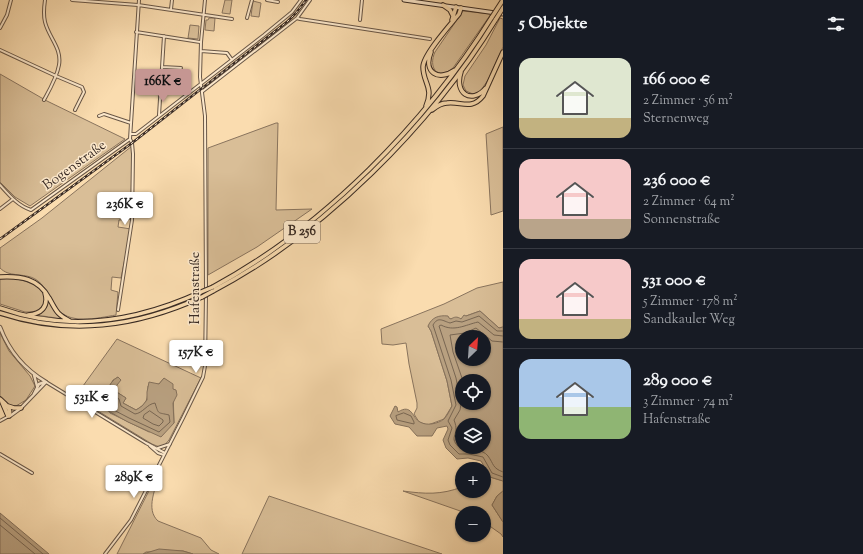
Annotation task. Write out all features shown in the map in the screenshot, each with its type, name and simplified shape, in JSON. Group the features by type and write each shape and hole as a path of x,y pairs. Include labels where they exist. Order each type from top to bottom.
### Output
{"highway":[{"name":"B 256","path":"0,313 24,320 49,324 80,326 105,325 149,317 177,308 213,289 265,255 321,212 372,166 425,112 461,68 494,18 503,0"},
{"path":"443,5 450,10 454,16"},
{"path":"451,23 458,8"},
{"path":"425,112 429,93 423,72 423,65 426,57 459,14 458,8"},
{"name":"B 256","path":"494,18 503,8"},
{"path":"432,49 428,63 430,68 436,74 441,76 446,75 461,68"},
{"path":"425,112 445,103 468,105 476,102 483,96 503,52"},
{"path":"461,68 459,86 461,90 468,95 473,96 481,93 490,80"},
{"path":"1,277 13,276 24,278 37,285 49,298 57,313 72,322"},
{"path":"22,315 35,314 43,310 46,301 44,292"},
{"name":"B 256","path":"0,308 42,319 72,322 106,321 134,316 201,295"},
{"path":"0,399 7,406 10,412 9,416"},
{"path":"0,399 9,416"},
{"path":"7,406 21,408"}],"main road":[{"path":"404,0 503,14"}],"street":[{"path":"0,28 7,15 11,0"},
{"path":"44,100 56,76 59,66 59,56 56,45 45,22 45,0"},
{"path":"72,0 138,5 232,19"},
{"path":"118,310 132,220 133,154 130,139 139,0"},
{"path":"171,10 172,0"},
{"path":"200,84 201,42 205,0"},
{"path":"247,18 252,0"},
{"path":"267,0 278,2"},
{"path":"131,134 136,134 232,60 292,12 301,0"},
{"path":"203,91 297,18 310,0"},
{"path":"360,20 362,0"},
{"path":"297,18 430,39"},
{"path":"136,32 201,42"},
{"path":"159,115 164,36"},
{"path":"0,50 82,87 84,89 75,110"},
{"path":"201,51 227,53 232,60"},
{"path":"162,67 181,68"},
{"name":"Hafenstraße","path":"104,554 131,520 203,377 206,366 206,153 203,91 200,84"},
{"path":"99,116 104,114 131,123"},
{"name":"Bogenstraße","path":"13,199 32,210 130,139"},
{"path":"0,185 13,199 0,209"},
{"path":"0,327 9,347 32,373 165,454"},
{"path":"32,373 36,380 37,386 33,396"},
{"path":"37,386 46,382"},
{"path":"0,421 21,408 46,382"},
{"path":"146,443 158,453 165,454"},
{"path":"157,448 170,444"},
{"path":"0,454 32,473"}],"shaded area":[{"path":"225,0 232,0 230,14 222,13"},
{"path":"253,1 261,3 259,17 251,16"},
{"path":"463,11 491,14 453,68 447,72 438,73 433,67 435,52"},
{"path":"209,18 215,18 214,31 205,30 206,20"},
{"path":"500,18 503,19 503,47 488,80 479,93 473,94 466,91 463,85 465,76 486,45"},
{"path":"190,25 199,26 198,39 188,38"},
{"path":"0,74 47,101 125,139 30,206 15,197 0,182"},
{"path":"278,123 276,210 312,209 257,247 208,275 208,148"},
{"path":"503,127 503,211 491,215 486,134"},
{"path":"132,146 131,219 119,220 118,227 131,229 121,278 112,277 111,290 118,292 116,315 92,319 67,316 55,306 46,290 38,281 27,276 8,273 0,268 0,248 42,218"},
{"path":"12,278 33,285 39,288 43,293 45,298 43,305 37,312 25,312 0,304 0,279"},
{"path":"503,282 503,327 499,328 480,311 461,319 449,319 428,326 431,331 447,381 452,406 444,419 428,425 419,422 414,414 417,408 417,403 406,343 393,345 382,344 381,329 444,304 477,288"},
{"path":"47,298 56,313 63,319 36,315 44,310"},
{"path":"0,333 9,351 30,376 35,386 26,400 16,406 7,405 0,396"},
{"path":"117,339 201,378 169,440 162,448 152,444 75,397","holes":["118,377 115,391 126,398 123,403 136,410 145,403 148,394 148,386 159,384 164,378 173,389 174,423 149,432 110,413 104,396 113,380"]},
{"path":"159,471 160,473 152,504 154,516 158,521 201,538 211,550 219,554 193,554 183,551 117,554"},
{"path":"491,477 503,481 503,491 497,496 492,505 503,522 503,537 491,527 491,506 455,506 455,509 403,491 433,493 454,490 455,498 491,498"},
{"path":"269,496 442,554 242,554"}],"water":[{"path":"480,311 499,328 503,327 503,481 491,477 491,462 482,462 468,458 457,459 446,448 443,440 448,429 447,426 437,428 432,436 417,436 409,427 395,424 390,416 395,406 397,407 398,412 406,409 409,410 417,420 425,424 435,423 445,418 452,406 447,381 431,331 428,326 432,320 439,316 448,316 451,319 458,317 461,319 464,315 466,316"},
{"path":"118,377 121,380 115,391 126,398 123,403 136,410 147,400 149,382 159,384 164,378 173,384 173,389 176,390 177,395 173,403 174,423 161,437 128,422 101,407 109,386"},
{"path":"503,491 503,522 492,505 497,496"},
{"path":"0,513 49,554 0,554"},
{"path":"159,549 183,551 193,554 143,554"}],"railway":[{"path":"0,239 132,143 288,21 306,0"}]}
